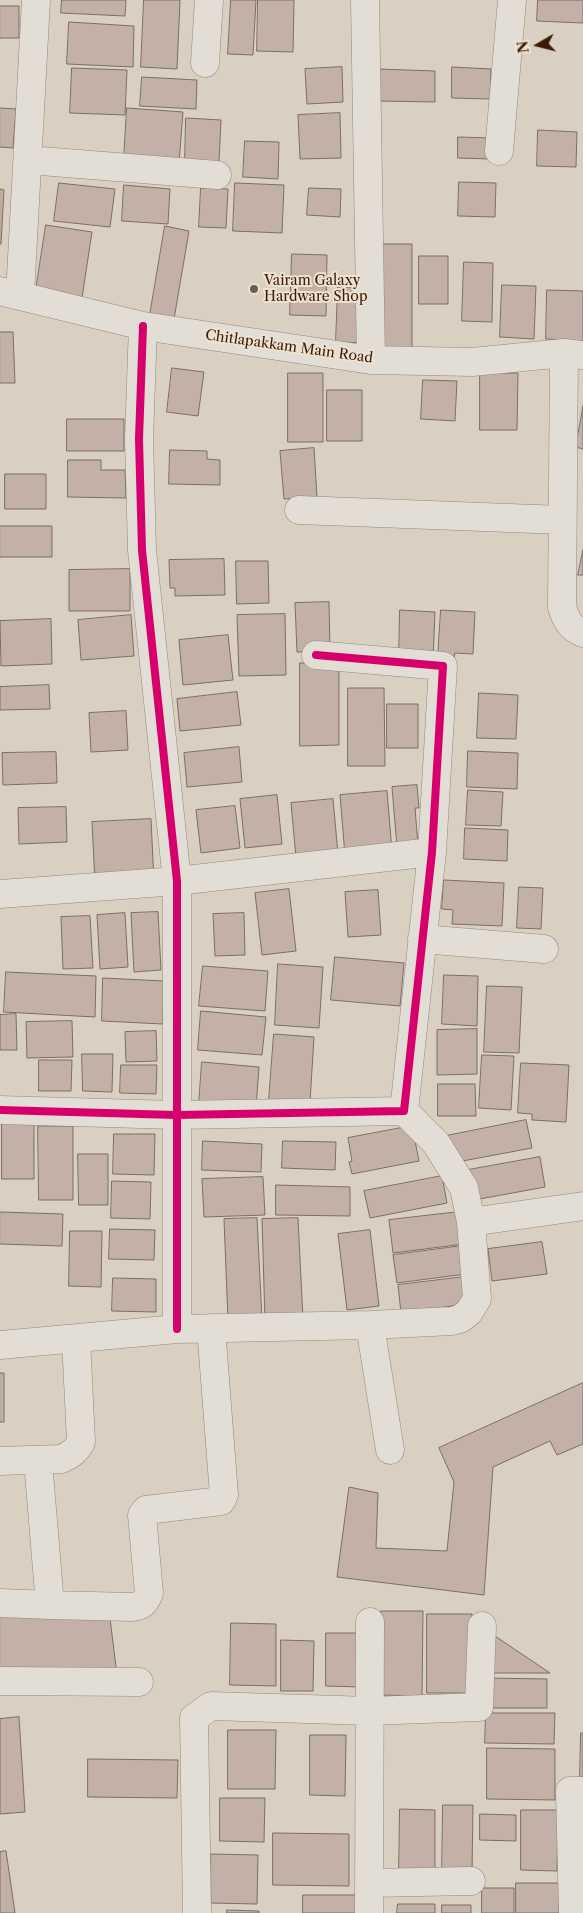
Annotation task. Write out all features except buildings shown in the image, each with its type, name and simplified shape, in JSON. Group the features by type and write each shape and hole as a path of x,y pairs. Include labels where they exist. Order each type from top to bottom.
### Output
{"street":[{"path":"10,293 28,160 36,0"},
{"path":"206,63 209,0"},
{"path":"365,0 371,360"},
{"path":"499,152 512,0"},
{"path":"28,160 216,175"},
{"name":"Chitlapakkam Main Road","path":"10,293 143,326 371,360 472,362 573,354"},
{"path":"143,326 139,440 142,550 177,881 177,1329"},
{"path":"573,354 562,520 562,607 566,620 573,628 583,632"},
{"path":"299,510 562,520"},
{"path":"316,655 443,666 432,852 404,1111"},
{"path":"0,894 177,881 432,852"},
{"path":"422,939 544,949"},
{"path":"0,1110 176,1116 404,1111 436,1143 464,1188 471,1222 477,1299 469,1312 460,1319 452,1321 370,1325 177,1329 0,1344"},
{"path":"471,1222 583,1206"},
{"path":"370,1325 390,1450"},
{"path":"0,1603 132,1607 146,1603 149,1593 142,1515 146,1510 221,1501 224,1495 211,1328"},
{"path":"0,1462 61,1459 70,1456 77,1450 81,1442 76,1339"},
{"path":"38,1461 50,1605"},
{"path":"369,1913 370,1622"},
{"path":"197,1913 194,1718 211,1706 370,1711 479,1707 482,1626"},
{"path":"0,1681 139,1682"},
{"path":"574,1913 570,1791 583,1791"},
{"path":"370,1883 471,1881"}],"cycle path":[{"path":"143,326 139,439 142,550 177,881 177,1329"},
{"path":"0,1110 176,1115 404,1111 432,852 443,666 316,655"}],"place":[{"name":"Vairam Galaxy Hardware Shop","path":"254,289"}]}
